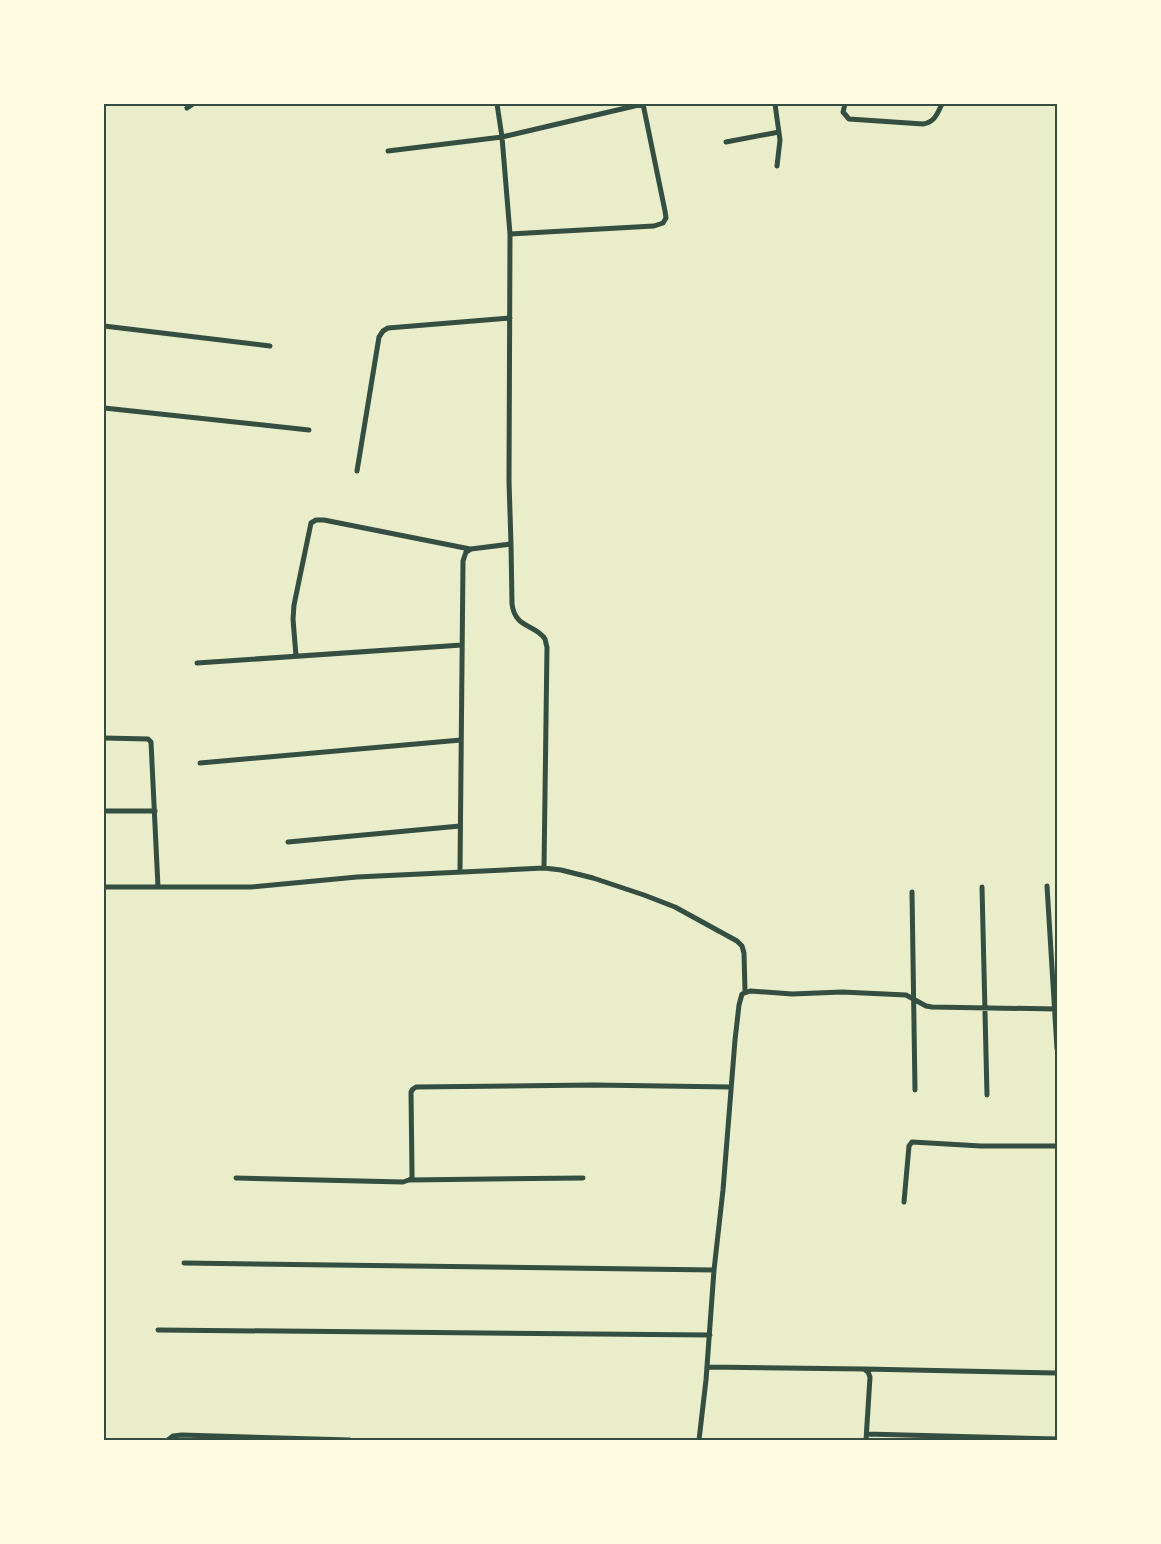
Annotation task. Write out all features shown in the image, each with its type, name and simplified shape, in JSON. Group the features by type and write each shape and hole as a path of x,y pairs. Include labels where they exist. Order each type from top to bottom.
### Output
{"street":[{"path":"186,108 193,104"},
{"path":"497,104 502,137 510,234 509,482 513,611 516,617 545,639 547,648 544,868"},
{"path":"388,151 502,137 643,104 665,210 666,218 663,223 654,226 510,234"},
{"path":"775,104 779,132 777,166"},
{"path":"845,104 843,112 849,119 923,124 930,123 934,119 942,104"},
{"path":"726,142 779,132"},
{"path":"357,471 379,337 383,331 388,328 510,318"},
{"path":"104,326 270,346"},
{"path":"104,408 309,430"},
{"path":"296,656 293,619 294,606 311,523 316,520 471,549 511,544"},
{"path":"460,871 463,561 466,552 471,549"},
{"path":"197,663 462,645"},
{"path":"104,738 141,738 148,739 151,742 158,887"},
{"path":"200,763 461,740"},
{"path":"104,811 155,811"},
{"path":"288,842 460,826"},
{"path":"104,887 251,887 460,871 544,868 561,870 593,878 675,907 737,941 742,946 744,953 745,992"},
{"path":"1047,886 1057,1049"},
{"path":"982,887 987,1095"},
{"path":"912,892 915,1090"},
{"path":"699,1440 740,998 745,992 750,990 792,994 842,992 906,995 913,997 926,1006 932,1007 1056,1009"},
{"path":"409,1180 412,1178 411,1092 416,1087 731,1086"},
{"path":"904,1202 909,1146 912,1142 981,1146 1057,1146"},
{"path":"236,1178 394,1182 409,1180 584,1178"},
{"path":"184,1263 714,1270"},
{"path":"158,1330 710,1336"},
{"path":"707,1368 1057,1373"},
{"path":"864,1369 870,1377 866,1440"},
{"path":"867,1434 1057,1439"},
{"path":"168,1440 173,1436 182,1435 350,1440"}]}
